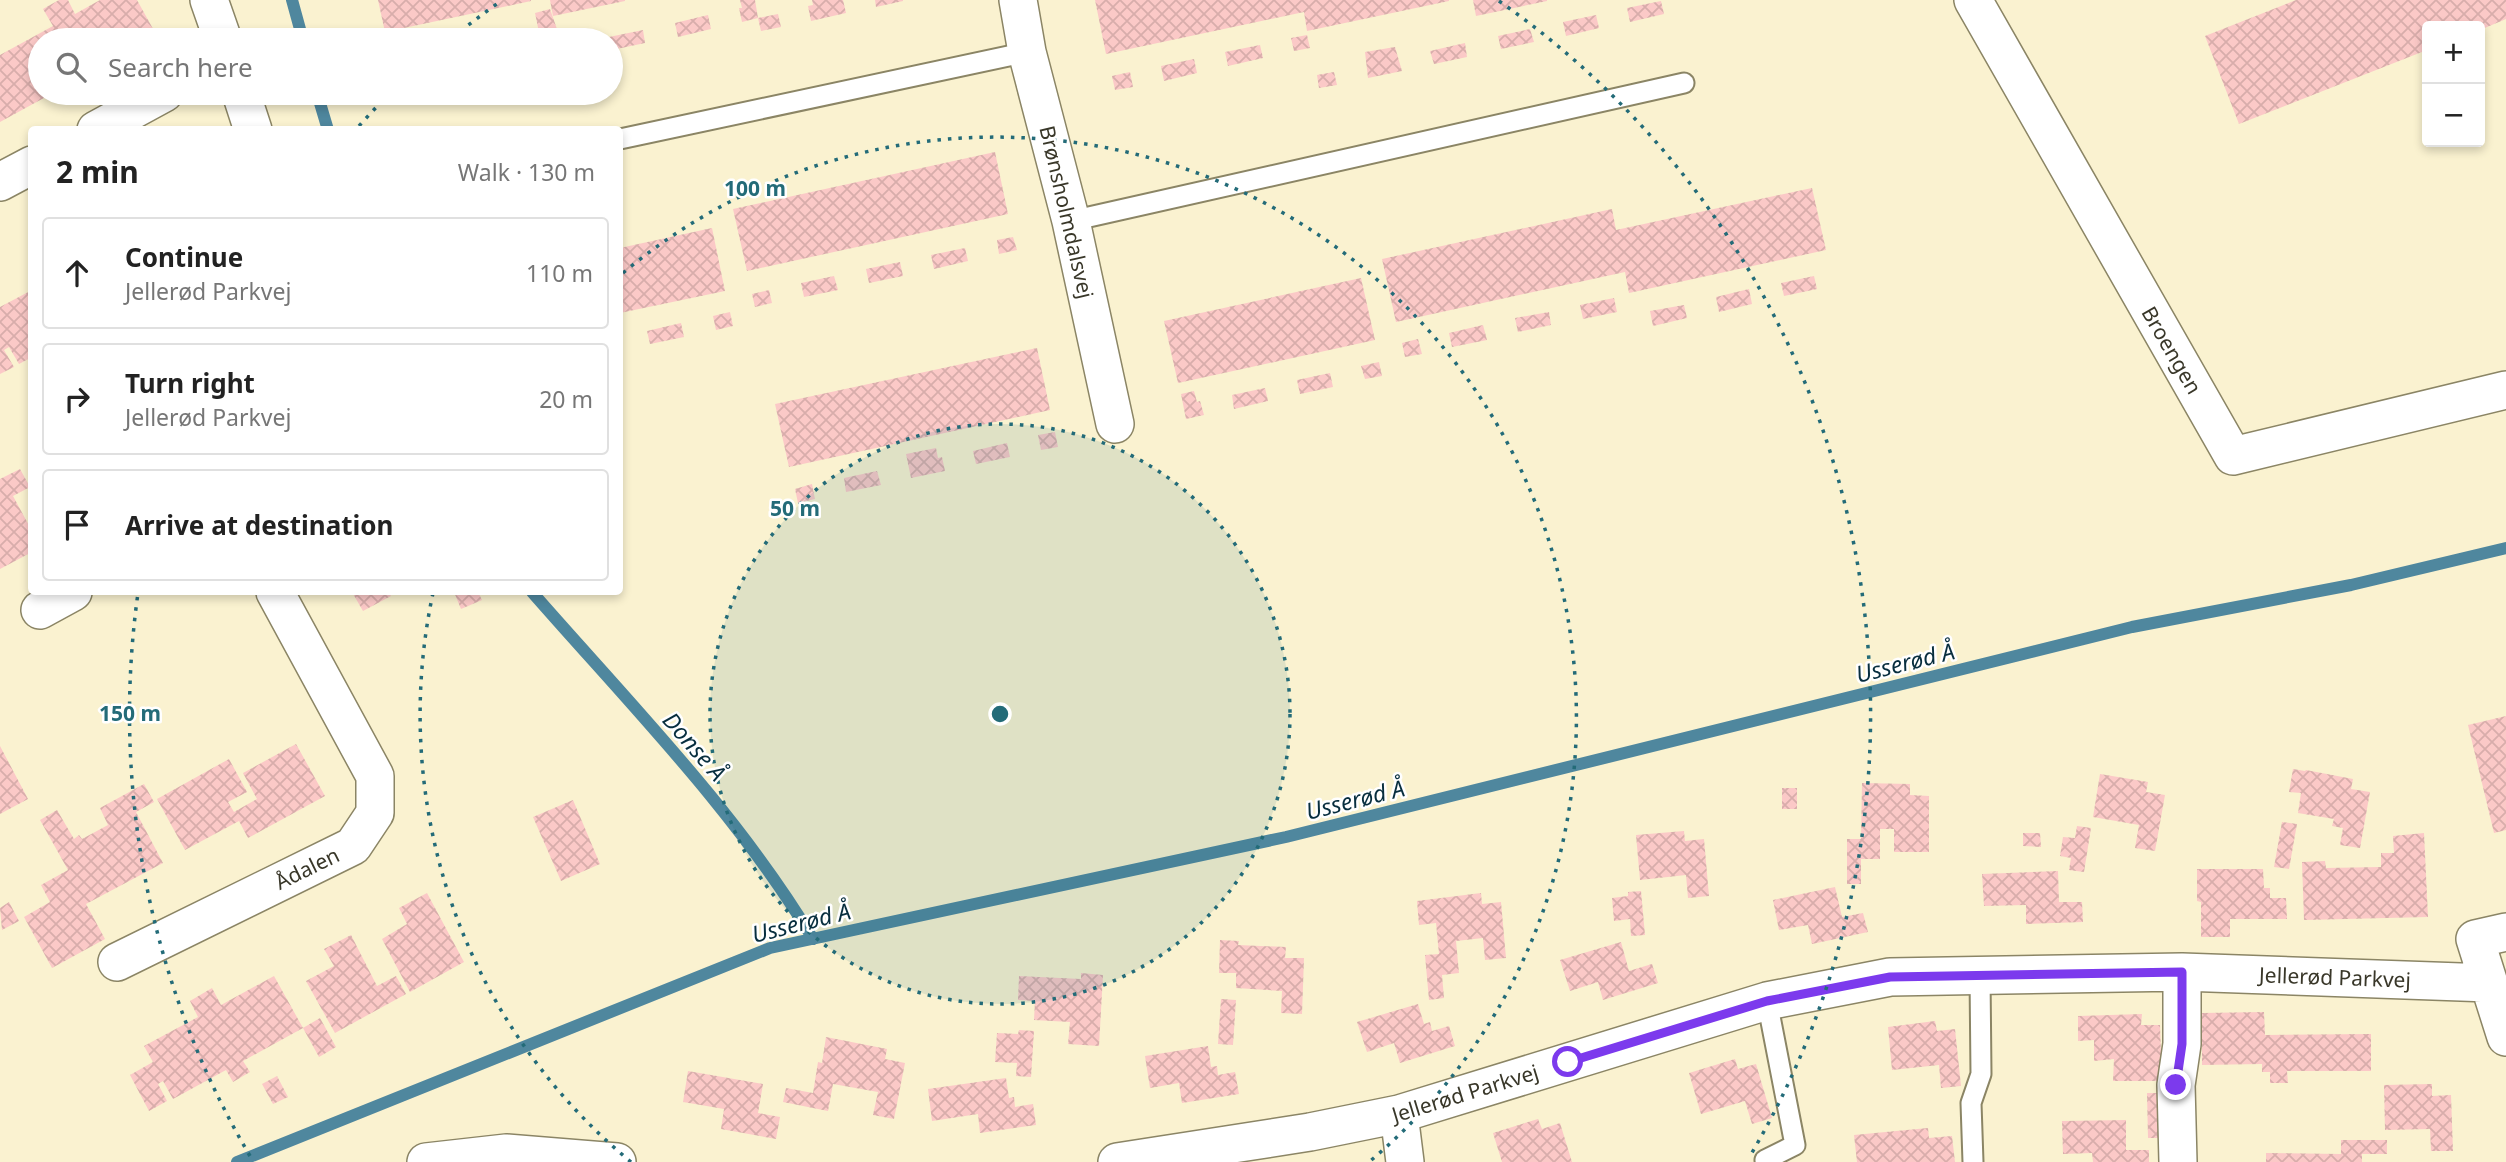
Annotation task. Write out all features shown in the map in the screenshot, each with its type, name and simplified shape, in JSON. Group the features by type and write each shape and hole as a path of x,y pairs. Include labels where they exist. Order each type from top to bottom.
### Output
{"street":[{"path":"209,0 219,28"},
{"name":"Brønsholmdalsvej","path":"1018,0 1027,52 1071,221 1115,424"},
{"name":"Broengen","path":"1973,0 2233,456 2506,390"},
{"path":"103,126 142,105"},
{"path":"244,105 252,126"},
{"path":"0,182 28,167"},
{"path":"40,610 68,595"},
{"name":"Ådalen","path":"117,962 353,846 375,813 375,776 277,595"},
{"path":"2491,935 2489,983 2506,1037"},
{"path":"2178,1162 2176,1085 2182,1044 2182,972"},
{"name":"Jellerød Parkvej","path":"1117,1162 1155,1159 1399,1114 1767,1001 1890,977 2182,972 2489,983"},
{"path":"1399,1114 1405,1162"},
{"path":"426,1162 506,1153 617,1162"}],"lane":[{"path":"623,138 1027,52"},
{"path":"1071,221 1685,83"},
{"path":"1973,1162 1971,1103 1981,1074 1980,975"},
{"path":"1765,1160 1795,1146 1767,1001"}],"building":[{"path":"59,0 68,0 75,14 100,0 137,0 153,28 49,28 53,26 43,9"},
{"path":"378,0 531,0 404,28 384,28"},
{"path":"550,0 625,0 625,1 553,16"},
{"path":"740,0 755,0 758,18 742,22"},
{"path":"812,0 843,0 846,13 811,21 808,6 813,5"},
{"path":"875,0 903,0 903,1 876,7"},
{"path":"1095,0 1449,1 1307,31 1304,12 1106,54"},
{"path":"1473,0 1547,0 1547,1 1476,16"},
{"path":"2296,0 2506,0 2506,19 2485,28 2485,21 2422,21 2422,52 2239,124 2205,36"},
{"path":"1661,1 1664,14 1630,22 1627,8"},
{"path":"550,9 557,28 538,28 535,13"},
{"path":"778,14 781,27 761,31 758,18"},
{"path":"708,15 711,29 678,37 675,23"},
{"path":"1596,15 1599,28 1566,36 1563,22"},
{"path":"1530,29 1534,42 1501,49 1498,36"},
{"path":"643,30 645,43 623,48 623,34"},
{"path":"1307,35 1310,48 1294,51 1291,38"},
{"path":"28,40 28,105 31,105 0,122 0,55"},
{"path":"1465,43 1467,57 1434,64 1430,51"},
{"path":"1260,45 1263,58 1228,66 1225,52"},
{"path":"1395,47 1402,71 1368,78 1365,52"},
{"path":"1194,59 1197,73 1164,81 1161,66"},
{"path":"1130,72 1133,87 1115,90 1112,76"},
{"path":"1334,72 1337,85 1319,88 1317,75"},
{"path":"995,152 1008,214 747,271 733,209"},
{"path":"1812,188 1826,250 1629,293 1625,272 1396,322 1382,259 1612,209 1616,230"},
{"path":"712,228 725,291 623,312 623,247"},
{"path":"1013,237 1017,250 999,254 997,240"},
{"path":"965,248 968,261 934,269 931,255"},
{"path":"900,262 903,276 869,283 866,269"},
{"path":"834,276 838,290 804,297 801,283"},
{"path":"1814,276 1817,289 1784,296 1781,283"},
{"path":"1361,278 1375,340 1178,383 1164,321"},
{"path":"1749,289 1752,304 1719,312 1716,297"},
{"path":"769,290 772,303 755,307 752,294"},
{"path":"28,292 28,359 19,364 9,347 4,350 14,367 0,374 0,307"},
{"path":"1614,298 1617,312 1583,319 1580,305"},
{"path":"1684,305 1687,318 1653,326 1650,311"},
{"path":"730,312 733,326 716,330 713,316"},
{"path":"1549,312 1551,325 1518,332 1515,318"},
{"path":"681,323 684,337 650,344 647,331"},
{"path":"1483,325 1487,340 1452,347 1449,333"},
{"path":"1418,339 1422,354 1405,357 1402,343"},
{"path":"1037,348 1050,410 789,467 775,404"},
{"path":"1379,362 1382,376 1365,379 1361,366"},
{"path":"1330,373 1333,387 1300,394 1297,380"},
{"path":"1265,388 1268,401 1234,409 1232,395"},
{"path":"1194,391 1204,415 1186,419 1181,394"},
{"path":"1055,432 1058,447 1041,450 1038,435"},
{"path":"1007,443 1010,457 976,464 973,451"},
{"path":"936,448 938,458 942,457 945,471 911,478 906,454"},
{"path":"20,469 28,483 28,488 13,496 28,524 28,554 0,569 0,479"},
{"path":"877,471 881,485 846,492 844,478"},
{"path":"812,484 815,499 798,503 795,489"},
{"path":"354,595 391,596 363,611"},
{"path":"455,595 480,595 482,600 461,609"},
{"path":"2506,716 2506,830 2494,833 2468,725"},
{"path":"296,744 325,796 248,838 239,821 185,850 157,799 229,759 247,792 228,802 234,812 257,799 243,773"},
{"path":"0,746 28,799 0,814"},
{"path":"2293,769 2353,779 2351,789 2370,792 2360,848 2340,845 2343,828 2332,826 2334,819 2298,813 2301,793 2289,792"},
{"path":"2100,774 2148,782 2146,792 2165,795 2155,851 2135,848 2139,825 2093,817"},
{"path":"1862,783 1910,784 1910,795 1929,796 1929,852 1894,852 1894,829 1880,829 1880,859 1861,859 1861,884 1847,884 1847,839 1861,839"},
{"path":"144,784 154,802 136,812 163,863 86,904 105,939 52,968 24,917 50,902 41,885 68,870 40,820 57,810 74,839 79,835 82,839 108,825 100,808"},
{"path":"1782,788 1797,788 1797,809 1782,809"},
{"path":"573,800 600,864 561,881 533,817"},
{"path":"2282,822 2297,824 2289,869 2274,867"},
{"path":"2077,826 2091,828 2084,872 2069,870 2071,858 2060,856 2063,837 2075,838"},
{"path":"1684,831 1685,841 1704,839 1709,896 1688,898 1686,875 1640,880 1636,835"},
{"path":"2023,833 2040,833 2041,847 2023,846"},
{"path":"2424,833 2428,917 2304,920 2302,862 2325,861 2326,868 2381,867 2381,853 2394,853 2393,836"},
{"path":"2197,869 2263,869 2264,888 2270,888 2270,898 2286,898 2287,919 2230,919 2230,937 2201,937"},
{"path":"2058,871 2059,902 2082,902 2083,922 2026,924 2026,905 1984,906 1982,874"},
{"path":"1835,887 1842,917 1863,913 1868,932 1812,944 1808,925 1779,930 1773,900"},
{"path":"1641,891 1645,935 1631,936 1630,919 1614,921 1612,898"},
{"path":"427,893 464,962 410,992 382,939 407,924 399,908"},
{"path":"1481,893 1482,904 1501,902 1506,958 1485,960 1483,938 1456,941 1459,973 1442,975 1444,998 1429,1000 1425,955 1439,954 1436,923 1419,925 1417,901"},
{"path":"9,902 19,921 2,930 0,908"},
{"path":"351,935 377,986 396,976 406,994 335,1033 306,981 334,966 324,949"},
{"path":"1220,940 1239,941 1238,945 1286,947 1285,958 1304,958 1302,1014 1281,1013 1282,991 1236,988 1236,973 1219,973"},
{"path":"1621,942 1629,971 1652,964 1658,983 1603,1000 1598,982 1570,991 1560,960"},
{"path":"1081,973 1103,975 1099,1046 1068,1044 1070,1022 1034,1020 1035,1001 1018,1000 1019,976 1081,979"},
{"path":"274,976 303,1028 243,1061 250,1072 233,1082 226,1070 173,1099 163,1081 158,1084 167,1101 149,1111 130,1075 153,1062 144,1046 198,1017 190,1001 212,988 221,1005"},
{"path":"1221,999 1236,1000 1233,1045 1218,1044"},
{"path":"1418,1004 1424,1024 1430,1022 1432,1031 1449,1026 1455,1046 1400,1063 1394,1043 1367,1052 1357,1022"},
{"path":"2264,1012 2265,1035 2371,1034 2371,1071 2287,1071 2288,1083 2270,1083 2270,1072 2262,1072 2262,1064 2202,1065 2202,1013"},
{"path":"2142,1014 2141,1025 2160,1025 2162,1081 2113,1081 2114,1059 2094,1061 2094,1040 2078,1041 2078,1016"},
{"path":"320,1018 336,1047 319,1057 303,1028"},
{"path":"1935,1021 1937,1031 1955,1029 1961,1086 1941,1088 1939,1065 1892,1070 1888,1027"},
{"path":"1019,1030 1034,1031 1031,1077 1016,1076 1017,1063 995,1062 997,1033 1018,1034"},
{"path":"826,1037 887,1049 885,1059 905,1063 894,1119 873,1115 878,1092 833,1084 828,1111 783,1102 786,1088 813,1093 818,1062 822,1063"},
{"path":"1208,1046 1211,1067 1217,1066 1218,1075 1235,1072 1239,1094 1182,1103 1179,1083 1150,1088 1145,1056"},
{"path":"1735,1059 1738,1069 1756,1064 1772,1118 1752,1124 1745,1101 1701,1114 1689,1073"},
{"path":"688,1071 763,1084 758,1113 780,1117 776,1139 721,1129 724,1109 683,1102"},
{"path":"277,1076 288,1097 273,1104 262,1084"},
{"path":"1006,1078 1009,1098 1014,1097 1015,1107 1033,1104 1036,1125 980,1133 978,1114 932,1121 928,1089"},
{"path":"2432,1084 2432,1096 2451,1095 2453,1151 2431,1151 2430,1129 2385,1130 2384,1085"},
{"path":"2147,1093 2162,1093 2163,1138 2148,1138"},
{"path":"1538,1119 1542,1129 1560,1123 1572,1162 1502,1162 1493,1133"},
{"path":"2126,1120 2126,1150 2149,1150 2149,1162 2093,1162 2092,1153 2063,1154 2062,1121"},
{"path":"1928,1128 1929,1138 1952,1136 1955,1162 1857,1162 1854,1135"},
{"path":"2341,1140 2387,1140 2387,1154 2362,1154 2362,1162 2266,1162 2266,1153 2341,1154"}],"waterway":[{"name":"Donse Å","path":"292,0 300,28"},
{"name":"Donse Å","path":"321,105 327,126"},
{"name":"Usserød Å","path":"237,1162 770,948 1286,837 2132,627 2351,585 2506,548"},
{"name":"Donse Å","path":"535,595 716,802 783,892 813,939"}],"route":[{"path":"1568,1062 1767,1001 1890,977 2182,972 2182,1044 2176,1085"}]}
